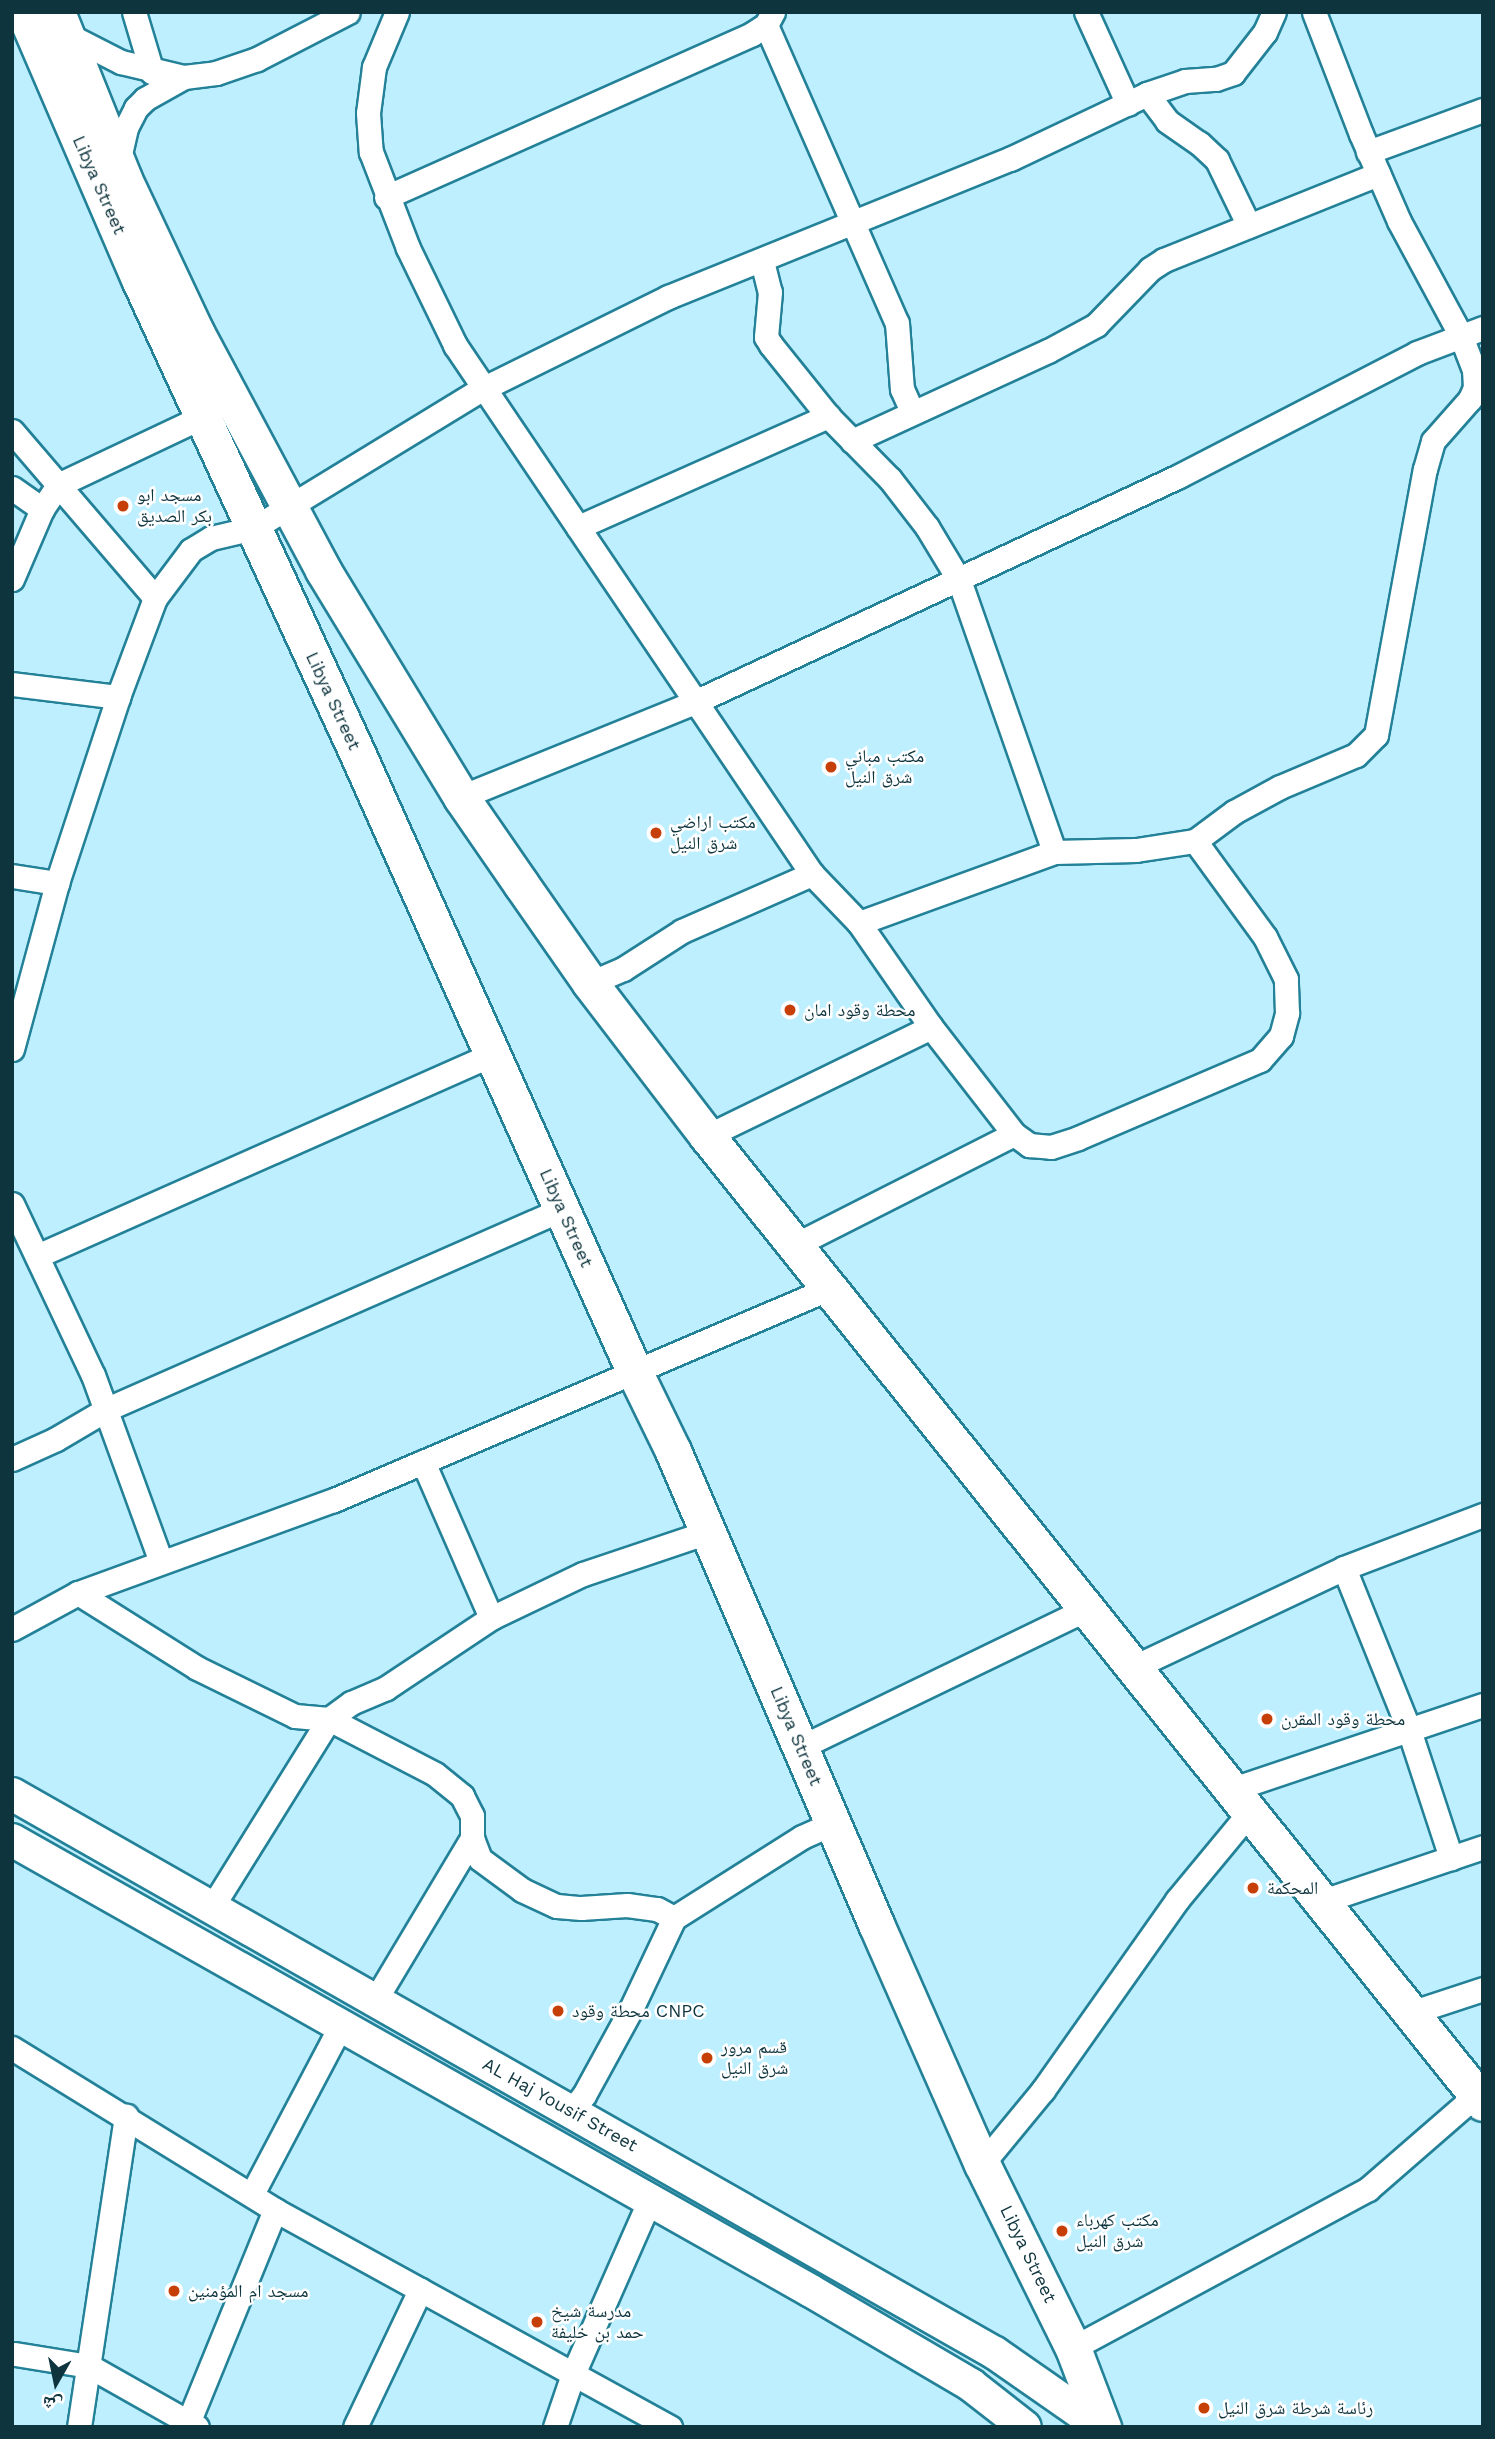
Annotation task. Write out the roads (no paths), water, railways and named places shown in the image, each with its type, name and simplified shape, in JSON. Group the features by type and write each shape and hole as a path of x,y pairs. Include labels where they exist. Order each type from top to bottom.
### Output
{"main road":[{"name":"Libya Street","path":"24,12 140,281 204,416 708,1532 982,2164 1073,2347 1102,2427"},
{"name":"Libya Street","path":"62,23 118,164 196,332 323,570 461,797 590,983 707,1136 1480,2099"},
{"name":"AL Haj Yousif Street","path":"12,1794 995,2353 1102,2427"},
{"path":"12,1840 649,2202 811,2291 971,2385 1025,2427"}],"street":[{"path":"134,12 152,72"},
{"path":"62,23 104,55 152,72 184,77 216,73 257,59 348,12"},
{"path":"397,12 374,67 368,113 372,152 386,197 439,316 482,389 813,874 859,923 931,1027 1014,1135 1029,1145 1051,1147 1078,1138 1260,1060 1281,1036 1287,1013 1286,979 1265,937 1195,841"},
{"path":"1086,12 1138,99 1199,143 1217,160 1249,226"},
{"path":"13,1044 57,883 118,697 155,598 198,545 211,538 254,528 482,389 668,297 1010,159 1138,99 1185,81 1216,79 1233,73 1265,32 1275,12"},
{"path":"859,923 1054,852 1136,850 1195,841 1234,812 1280,787 1356,755 1376,734 1414,524 1433,441 1470,400 1475,388 1474,370 1460,334 1399,221 1368,152 1314,12"},
{"path":"386,197 727,46 770,19 852,224 897,323 902,389 912,411"},
{"path":"118,164 126,128 136,108 145,99 184,77"},
{"path":"1368,152 1483,110"},
{"path":"852,441 1072,339 1096,325 1150,269 1164,260 1378,174"},
{"path":"762,261 771,297 766,337 828,416 910,504 959,580 1054,852"},
{"path":"461,797 697,701 1179,476 1358,382 1460,334 1483,328"},
{"path":"12,579 43,509 58,485 204,416"},
{"path":"578,527 828,416"},
{"path":"12,431 155,598"},
{"path":"12,488 43,509"},
{"path":"12,684 118,697"},
{"path":"590,983 623,970 682,931 813,874"},
{"path":"12,876 57,883"},
{"path":"707,1136 931,1027"},
{"path":"37,1256 491,1055"},
{"path":"795,1245 1014,1135"},
{"path":"12,1204 107,1409 162,1562"},
{"path":"12,1459 56,1439 107,1409 563,1209"},
{"path":"12,1629 78,1593 334,1500 830,1288"},
{"path":"423,1462 491,1618"},
{"path":"1134,1667 1344,1568 1483,1515"},
{"path":"212,1907 329,1718 351,1703 386,1688 491,1618 583,1574 708,1532"},
{"path":"1344,1568 1409,1730 1451,1857"},
{"path":"78,1593 209,1674 295,1716 329,1718 435,1774 462,1796 472,1816 472,1838 480,1859 522,1890 557,1906 581,1908 627,1905 657,1909 674,1918"},
{"path":"801,1748 1087,1609"},
{"path":"982,2164 1043,2090 1177,1900 1240,1801 1409,1730 1483,1705"},
{"path":"571,2110 584,2095 631,2009 674,1918 802,1837 834,1823"},
{"path":"374,2002 472,1838"},
{"path":"1320,1902 1483,1847"},
{"path":"1410,2012 1483,1989"},
{"path":"252,2194 340,2027"},
{"path":"12,2048 275,2210 670,2427"},
{"path":"1073,2347 1368,2189 1480,2099"},
{"path":"79,2427 126,2116"},
{"path":"555,2427 573,2374 649,2202"},
{"path":"15,2354 89,2366 192,2425 275,2210"},
{"path":"355,2427 420,2290"}],"place":[{"name":"مسجد ابو بكر الصديق","path":"123,506"},
{"name":"مكتب مباني شرق النيل","path":"831,767"},
{"name":"مكتب اراضي شرق النيل","path":"656,833"},
{"name":"محطة وقود امان","path":"790,1010"},
{"name":"محطة وقود المقرن","path":"1267,1719"},
{"name":"المحكمة","path":"1253,1888"},
{"name":"محطة وقود CNPC","path":"558,2011"},
{"name":"قسم مرور شرق النيل","path":"707,2058"},
{"name":"مكتب كهرباء شرق النيل","path":"1062,2231"},
{"name":"مسجد ام المؤمنين","path":"174,2291"},
{"name":"مدرسة شيخ حمد بن خليفة","path":"537,2322"},
{"name":"رئاسة شرطة شرق النيل","path":"1204,2408"}]}
